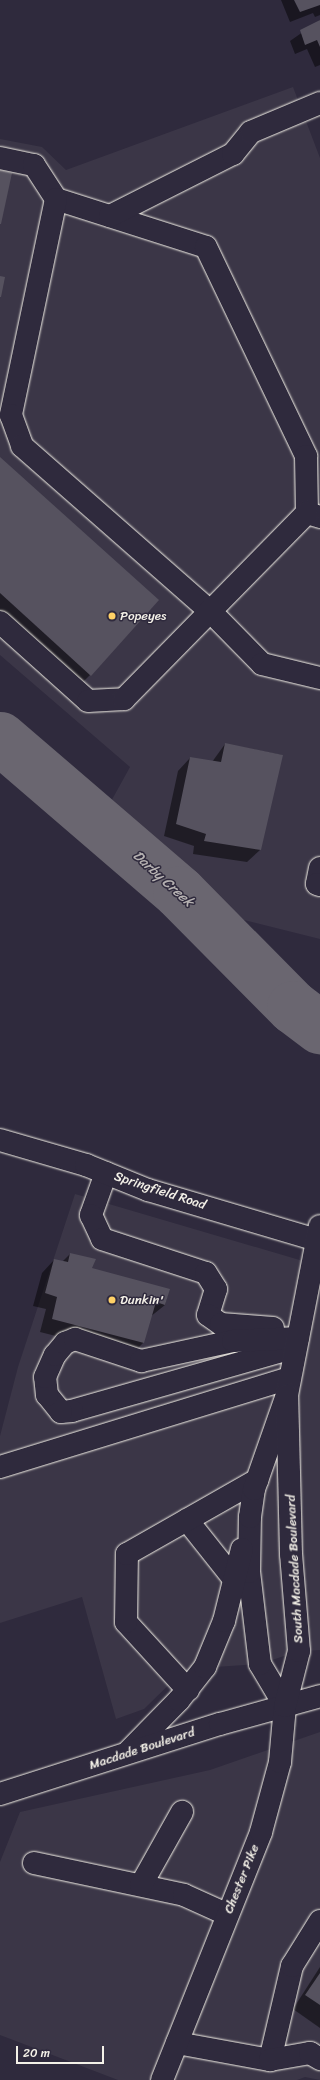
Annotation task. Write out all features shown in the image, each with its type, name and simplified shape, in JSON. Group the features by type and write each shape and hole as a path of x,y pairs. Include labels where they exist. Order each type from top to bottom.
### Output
{"main road":[{"path":"110,216 233,154 251,132 320,103"},
{"path":"0,158 34,165 56,199 206,247 306,456 314,515 210,611 124,699 88,701 0,622"},
{"path":"56,199 11,415 22,446 210,611 262,664 320,678"},
{"path":"320,868 317,884 320,885"},
{"name":"Springfield Road","path":"0,1140 106,1173 148,1190 319,1235"},
{"path":"106,1173 91,1215 102,1239 206,1273 216,1289 208,1315 221,1324 298,1338"},
{"name":"South Macdade Boulevard","path":"285,1706 260,1664 249,1572 250,1517 257,1480 288,1387 319,1235"},
{"path":"298,1338 72,1411 61,1412 47,1395 45,1376 55,1355 65,1343 75,1339 141,1361 233,1341 298,1338"},
{"path":"0,1467 288,1387"},
{"name":"South Macdade Boulevard","path":"285,1706 299,1651 291,1554 288,1387"},
{"path":"188,1690 126,1622 127,1554 257,1480"},
{"path":"126,1754 188,1690 217,1642 250,1517"},
{"path":"187,1520 234,1579"},
{"path":"285,1706 320,1696"},
{"name":"Macdade Boulevard","path":"0,1794 285,1706"},
{"name":"Chester Pike","path":"162,2080 228,1915 274,1791 285,1706"},
{"path":"141,1885 182,1812"},
{"path":"34,1863 184,1895 228,1915"},
{"path":"270,2060 292,1966 320,1921"},
{"path":"177,2043 270,2060 310,2053 320,2059"}],"shaded area":[{"path":"293,87 320,158 320,939 236,918 109,805 130,767 0,655 0,139 42,147 66,170"},
{"path":"75,1194 320,1266 320,1650 299,1651 260,1664 185,1669 144,1709 116,1719 82,1597 0,1623 0,1436 18,1367"},
{"path":"320,1732 320,2080 305,2077 297,2080 118,2080 0,2035 0,1862 20,1812 210,1770"}],"building":[{"path":"294,0 320,0 320,5 300,12"},
{"path":"320,20 320,47 317,40 305,45 300,30"},
{"path":"0,170 12,173 1,224 0,224"},
{"path":"0,276 5,277 1,297 0,297"},
{"path":"0,457 159,600 91,676 0,593"},
{"path":"225,743 283,755 261,850 204,841 206,834 176,824 190,757 221,762"},
{"name":"Dunkin'","path":"70,1253 96,1259 92,1268 170,1289 165,1305 156,1302 144,1343 52,1319 57,1297 45,1293 54,1259 68,1262"},
{"path":"320,1973 320,2005 305,1995"}],"waterway":[{"name":"Darby Creek","path":"0,738 179,892 293,1007 320,1027"}],"place":[{"name":"Popeyes","path":"112,616"},
{"name":"Dunkin'","path":"112,1300"}]}
